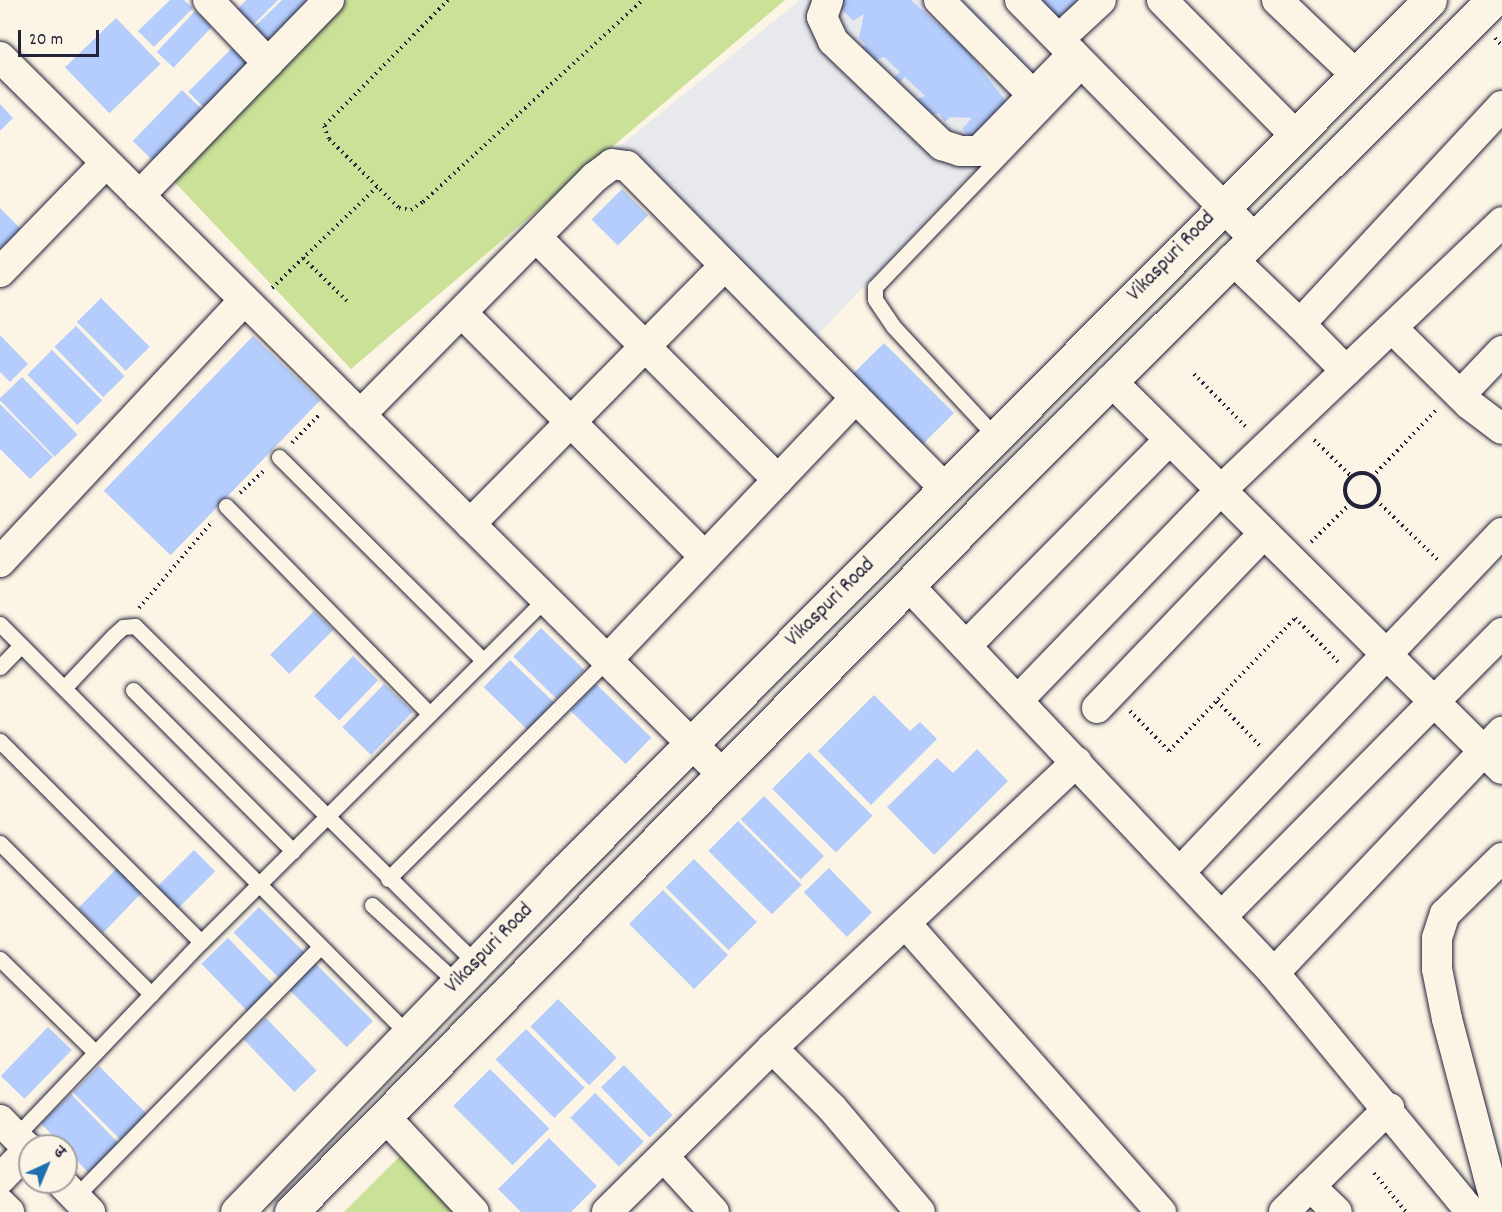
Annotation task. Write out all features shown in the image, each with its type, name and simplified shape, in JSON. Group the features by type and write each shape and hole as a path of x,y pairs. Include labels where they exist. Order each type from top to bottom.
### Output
{"street":[{"path":"208,0 268,63"},
{"path":"139,196 329,0"},
{"path":"828,0 822,17 833,41 942,145 980,151 1073,53 1101,0"},
{"path":"939,0 1034,96"},
{"path":"1020,0 1223,205 1242,248 1300,324 1346,371"},
{"path":"1162,0 1294,134"},
{"path":"1277,0 1354,73"},
{"name":"Vikaspuri Road","path":"237,1212 466,973 1223,205 1430,0"},
{"name":"Vikaspuri Road","path":"291,1212 724,776 1110,380 1490,4"},
{"path":"0,57 724,776"},
{"path":"1300,324 1502,106"},
{"path":"0,272 106,163"},
{"path":"360,415 595,177 612,164 627,166 944,488"},
{"path":"1019,699 1222,489 1502,222"},
{"path":"537,237 778,480"},
{"path":"470,524 724,266"},
{"path":"0,562 248,304"},
{"path":"462,313 568,424 705,557"},
{"path":"1392,328 1457,392 1502,427"},
{"path":"1457,392 1502,351"},
{"path":"1110,380 1169,440 1222,489 1432,703 1496,751 1274,973"},
{"path":"607,660 856,399"},
{"path":"966,646 1169,440"},
{"path":"1104,700 1264,533"},
{"path":"1181,871 1386,658 1502,533"},
{"path":"909,587 1019,699 1274,973 1389,1108 1472,1212"},
{"path":"1222,916 1502,633"},
{"path":"607,1212 772,1048 1077,762"},
{"path":"1498,1212 1447,1019 1437,969 1437,938 1445,914 1502,858"},
{"path":"906,924 1161,1212"},
{"path":"772,1048 832,1108 920,1212"},
{"path":"1284,1212 1389,1108"},
{"path":"385,1117 474,1212"},
{"path":"0,1179 18,1141"},
{"path":"664,1157 714,1212"},
{"path":"1310,1186 1337,1212"},
{"path":"0,1203 9,1212"}],"lane":[{"path":"996,437 893,326 875,300 875,287 1073,53"},
{"path":"279,457 483,660"},
{"path":"226,507 429,714"},
{"path":"23,1134 95,1052 201,942 545,598"},
{"path":"0,624 319,948 408,1034"},
{"path":"64,688 123,627 135,626 325,819 388,879 466,973"},
{"path":"0,667 21,645"},
{"path":"388,879 607,660"},
{"path":"133,690 293,851"},
{"path":"0,741 201,942"},
{"path":"0,843 151,994"},
{"path":"372,905 466,973"},
{"path":"76,1197 319,948"},
{"path":"0,959 95,1052"}],"path":[{"path":"448,0 324,126 329,139 399,208 411,210 423,202 643,0"},
{"path":"248,304 303,258 377,187"},
{"path":"303,258 348,302"},
{"path":"1194,374 1266,448"},
{"path":"1294,421 1352,477 1372,477 1457,392"},
{"path":"1351,502 1346,487 1352,477"},
{"path":"1351,502 1367,507 1376,500 1379,490 1372,477"},
{"path":"1376,500 1459,580"},
{"path":"1291,561 1351,502"},
{"path":"1104,700 1169,751 1295,618 1346,669"},
{"path":"1217,700 1268,750"},
{"path":"1374,1173 1406,1212"}],"shaded area":[{"path":"800,0 965,0 1053,87 795,359 604,159"}],"green space":[{"path":"348,0 785,0 351,369 168,175"},
{"path":"401,1155 459,1212 344,1212"}],"building":[{"path":"170,0 184,0 193,8 154,47 138,31"},
{"path":"246,0 278,0 252,26 237,10"},
{"path":"282,0 311,0 272,45 254,27"},
{"path":"843,0 911,0 967,50 1013,111 979,145 962,129 972,118 950,117 945,122 939,113 928,116 913,101 925,96 905,77 900,82 895,77 900,72 884,57 872,61 858,48 866,45 859,38 864,14 853,21 838,5"},
{"path":"1031,0 1081,0 1054,29"},
{"path":"195,11 212,27 174,68 157,52"},
{"path":"116,18 160,64 109,113 65,67"},
{"path":"232,48 254,70 210,114 188,92"},
{"path":"182,90 204,111 154,162 133,141"},
{"path":"0,104 13,118 0,131"},
{"path":"622,189 648,215 618,246 592,219"},
{"path":"0,208 21,229 0,250"},
{"path":"101,298 150,347 126,371 77,322"},
{"path":"76,326 125,376 103,397 54,347"},
{"path":"0,335 28,364 10,382 0,372"},
{"path":"253,336 320,401 171,555 104,491"},
{"path":"884,343 954,413 922,445 852,375"},
{"path":"52,350 102,400 77,425 27,375"},
{"path":"22,377 78,435 55,457 0,400"},
{"path":"0,404 53,457 30,479 0,449"},
{"path":"314,611 333,630 289,674 270,655"},
{"path":"541,628 584,670 556,698 513,657"},
{"path":"353,656 378,680 339,721 314,696"},
{"path":"510,660 554,702 527,730 484,687"},
{"path":"384,684 413,712 371,755 342,727"},
{"path":"596,684 651,737 626,764 570,711"},
{"path":"874,695 910,731 920,722 937,739 871,805 818,751"},
{"path":"977,749 1008,781 934,855 887,807 937,758 953,773"},
{"path":"809,752 873,816 836,852 772,789"},
{"path":"764,796 824,856 801,879 741,819"},
{"path":"738,821 802,885 772,914 708,851"},
{"path":"194,850 215,871 176,911 154,890"},
{"path":"694,859 757,922 729,950 666,887"},
{"path":"119,866 144,890 103,933 78,908"},
{"path":"829,868 872,913 847,937 804,892"},
{"path":"663,890 728,955 694,989 629,924"},
{"path":"259,907 305,953 280,978 234,932"},
{"path":"228,938 277,989 251,1015 201,964"},
{"path":"315,963 373,1021 347,1047 289,989"},
{"path":"558,999 617,1058 589,1085 530,1027"},
{"path":"266,1018 317,1071 294,1092 244,1040"},
{"path":"48,1027 72,1050 25,1099 1,1076"},
{"path":"526,1029 585,1088 554,1118 496,1059"},
{"path":"624,1065 673,1115 650,1138 601,1087"},
{"path":"99,1066 149,1116 123,1142 73,1092"},
{"path":"490,1069 549,1128 513,1165 453,1106"},
{"path":"595,1093 644,1142 619,1167 570,1118"},
{"path":"71,1094 122,1147 91,1176 78,1162 78,1134 51,1134 41,1123"},
{"path":"549,1138 597,1186 571,1212 521,1212 498,1189"}]}
